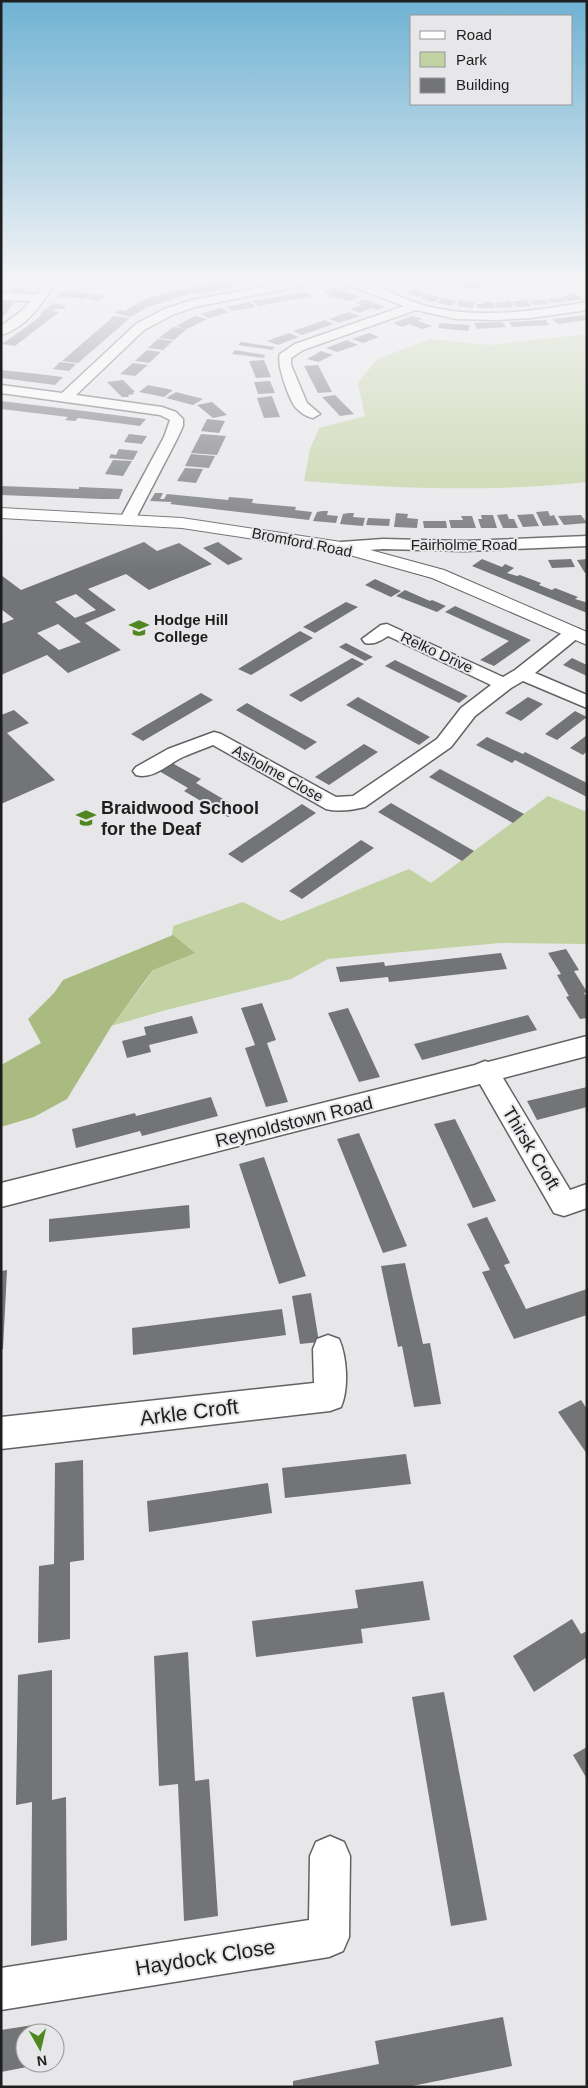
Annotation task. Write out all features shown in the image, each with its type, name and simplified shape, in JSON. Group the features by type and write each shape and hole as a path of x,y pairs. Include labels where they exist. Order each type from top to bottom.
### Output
{"street":[{"path":"66,397 87,377"},
{"path":"290,377 301,405 313,414"},
{"path":"1,389 162,411 174,416 178,420 170,441 155,465 128,519"},
{"name":"Bromford Road","path":"1,513 128,519 217,528 341,547 438,574 580,636"},
{"name":"Fairholme Road","path":"341,547 383,544 464,546 587,541"},
{"path":"438,574 439,564 445,554 464,546"},
{"name":"Relko Drive","path":"371,639 386,629 504,684"},
{"name":"Asholme Close","path":"143,771 175,753 214,738 333,804 358,802 444,743 468,712 504,684 580,636"},
{"path":"522,674 587,702"},
{"name":"Reynoldstown Road","path":"1,1195 355,1107 485,1071 587,1046"},
{"name":"Thirsk Croft","path":"485,1071 564,1204 587,1196"},
{"name":"Arkle Croft","path":"1,1434 330,1396 328,1349"},
{"name":"Haydock Close","path":"1,1989 329,1937 330,1856"}],"green space":[{"path":"362,377 587,377 587,482 516,487 445,488 304,481 310,449 319,428 365,416 358,383"},
{"path":"548,796 587,812 587,944 500,943 328,959 291,979 170,1009 111,1026 158,963 171,937 173,926 243,902 281,921 409,869 431,883"},
{"path":"173,935 195,953 153,970 111,1027 67,1099 34,1117 1,1127 1,1065 41,1043 28,1019 54,993 63,980"}],"building":[{"path":"1,377 63,377 55,385"},
{"path":"310,377 324,377 332,392 318,393"},
{"path":"123,380 135,392 128,395 129,397 122,397 107,382"},
{"path":"270,381 275,393 258,394 254,382"},
{"path":"148,385 173,390 164,397 139,392"},
{"path":"176,392 203,399 193,405 166,398"},
{"path":"335,395 354,414 340,416 322,397"},
{"path":"272,396 280,417 264,418 257,398"},
{"path":"1,401 146,419 140,426 78,418 75,421 65,420 68,417 1,409"},
{"path":"212,402 227,415 213,418 197,405"},
{"path":"207,419 225,421 219,433 201,431"},
{"path":"129,434 147,436 142,444 124,442"},
{"path":"201,434 226,436 217,455 191,453"},
{"path":"119,449 138,451 133,460 109,458 111,454 116,455"},
{"path":"191,454 215,456 209,468 185,466"},
{"path":"113,460 132,461 123,476 105,474"},
{"path":"185,468 203,469 196,483 177,481"},
{"path":"1,486 123,489 119,499 102,499 1,495"},
{"path":"155,493 163,493 160,499 164,499 167,494 228,500 229,497 253,499 252,503 296,507 295,510 312,512 309,520 170,504 172,502 150,501"},
{"path":"328,511 327,515 338,516 336,523 313,521 317,512"},
{"path":"548,511 550,516 554,515 559,525 543,526 536,512"},
{"path":"354,513 353,517 365,518 363,526 340,524 343,514"},
{"path":"396,513 408,514 407,518 418,519 417,528 394,527"},
{"path":"507,514 509,519 514,519 518,528 503,528 497,515"},
{"path":"533,514 539,526 523,527 517,515"},
{"path":"481,515 493,515 497,528 481,528 478,519 482,519"},
{"path":"581,515 587,523 564,525 558,516"},
{"path":"461,516 472,516 476,528 451,528 449,520 463,520"},
{"path":"368,518 390,519 389,526 366,525"},
{"path":"423,521 446,521 447,528 424,528"},
{"path":"144,542 157,551 179,543 212,564 149,590 126,574 88,589 116,610 85,623 121,650 68,673 47,655 1,675 1,624 14,619 1,609 1,575 21,590","holes":["76,594 96,610 75,618 55,602","58,624 81,642 59,650 37,633"]},
{"path":"218,542 243,559 228,565 203,548"},
{"path":"482,559 502,567 505,564 514,568 507,573 520,575 541,583 539,585 552,590 555,588 578,597 575,599 587,601 587,613 472,566"},
{"path":"571,559 575,567 552,568 548,560"},
{"path":"587,559 587,572 585,573 577,560"},
{"path":"375,579 401,591 391,597 365,585"},
{"path":"405,590 446,606 437,612 396,596"},
{"path":"346,602 358,607 315,633 303,627"},
{"path":"455,606 531,640 494,666 480,660 509,641 445,612"},
{"path":"300,631 313,638 251,675 238,669"},
{"path":"346,643 373,657 365,661 339,647"},
{"path":"352,658 364,664 301,702 289,695"},
{"path":"572,658 587,665 587,676 563,665"},
{"path":"395,660 468,696 459,703 385,666"},
{"path":"201,693 213,700 143,741 131,734"},
{"path":"358,697 430,737 419,745 346,705"},
{"path":"528,697 543,704 521,721 505,713"},
{"path":"247,703 317,742 305,750 236,710"},
{"path":"14,710 29,723 7,733 55,780 1,804 1,715"},
{"path":"575,711 587,717 557,740 545,734"},
{"path":"587,735 587,751 583,755 570,748"},
{"path":"487,737 523,754 525,752 587,783 587,797 515,760 512,763 476,745"},
{"path":"364,744 378,752 329,785 315,777"},
{"path":"172,763 201,779 196,783 240,809 228,817 184,791 188,788 159,771"},
{"path":"440,769 524,814 513,823 429,777"},
{"path":"391,803 474,851 462,861 378,812"},
{"path":"302,804 316,813 242,863 228,854"},
{"path":"361,840 374,848 302,899 289,891"},
{"path":"566,949 579,970 574,971 587,992 584,993 587,997 587,1018 580,1019 566,997 569,996 557,975 561,974 548,953"},
{"path":"501,953 507,969 389,982 388,977 340,982 336,967 384,962 385,966"},
{"path":"262,1003 276,1040 267,1043 288,1102 266,1107 245,1048 255,1045 241,1008"},
{"path":"348,1008 380,1077 359,1082 328,1013"},
{"path":"528,1015 537,1030 422,1060 414,1044"},
{"path":"192,1016 198,1033 149,1045 151,1052 127,1058 122,1041 146,1035 144,1027"},
{"path":"587,1087 587,1107 537,1120 527,1101"},
{"path":"211,1097 218,1116 142,1136 140,1131 76,1148 72,1129 135,1113 136,1116"},
{"path":"455,1119 496,1201 473,1208 434,1124"},
{"path":"359,1133 407,1246 383,1253 337,1139"},
{"path":"264,1157 306,1276 279,1284 239,1164"},
{"path":"189,1205 190,1228 49,1242 49,1219"},
{"path":"487,1217 510,1263 504,1265 526,1309 587,1289 587,1315 514,1339 482,1272 490,1270 467,1224"},
{"path":"405,1263 423,1344 430,1343 441,1404 414,1407 402,1346 398,1347 381,1266"},
{"path":"7,1270 3,1349 1,1349 1,1271"},
{"path":"311,1293 319,1342 300,1344 292,1296"},
{"path":"282,1309 286,1335 133,1355 132,1328"},
{"path":"581,1400 587,1409 587,1454 558,1412"},
{"path":"406,1454 411,1484 285,1498 282,1468"},
{"path":"83,1460 84,1560 70,1562 70,1639 38,1643 39,1566 54,1564 55,1463"},
{"path":"268,1483 272,1513 149,1532 147,1501"},
{"path":"423,1581 430,1620 361,1629 363,1643 256,1657 252,1621 358,1608 355,1590"},
{"path":"572,1619 581,1634 587,1631 587,1657 534,1692 513,1656"},
{"path":"188,1652 195,1781 209,1779 218,1916 184,1921 178,1784 159,1786 154,1656"},
{"path":"52,1670 52,1800 66,1797 67,1940 31,1946 32,1802 16,1805 18,1675"},
{"path":"444,1692 487,1920 451,1926 412,1697"},
{"path":"587,1747 587,1779 573,1755"},
{"path":"503,2017 512,2066 407,2087 293,2087 293,2081 379,2064 375,2041"},
{"path":"15,2028 15,2069 1,2072 1,2030"}],"place":[{"name":"Hodge Hill College","path":"139,628"},
{"name":"Braidwood School for the Deaf","path":"86,818"}]}
